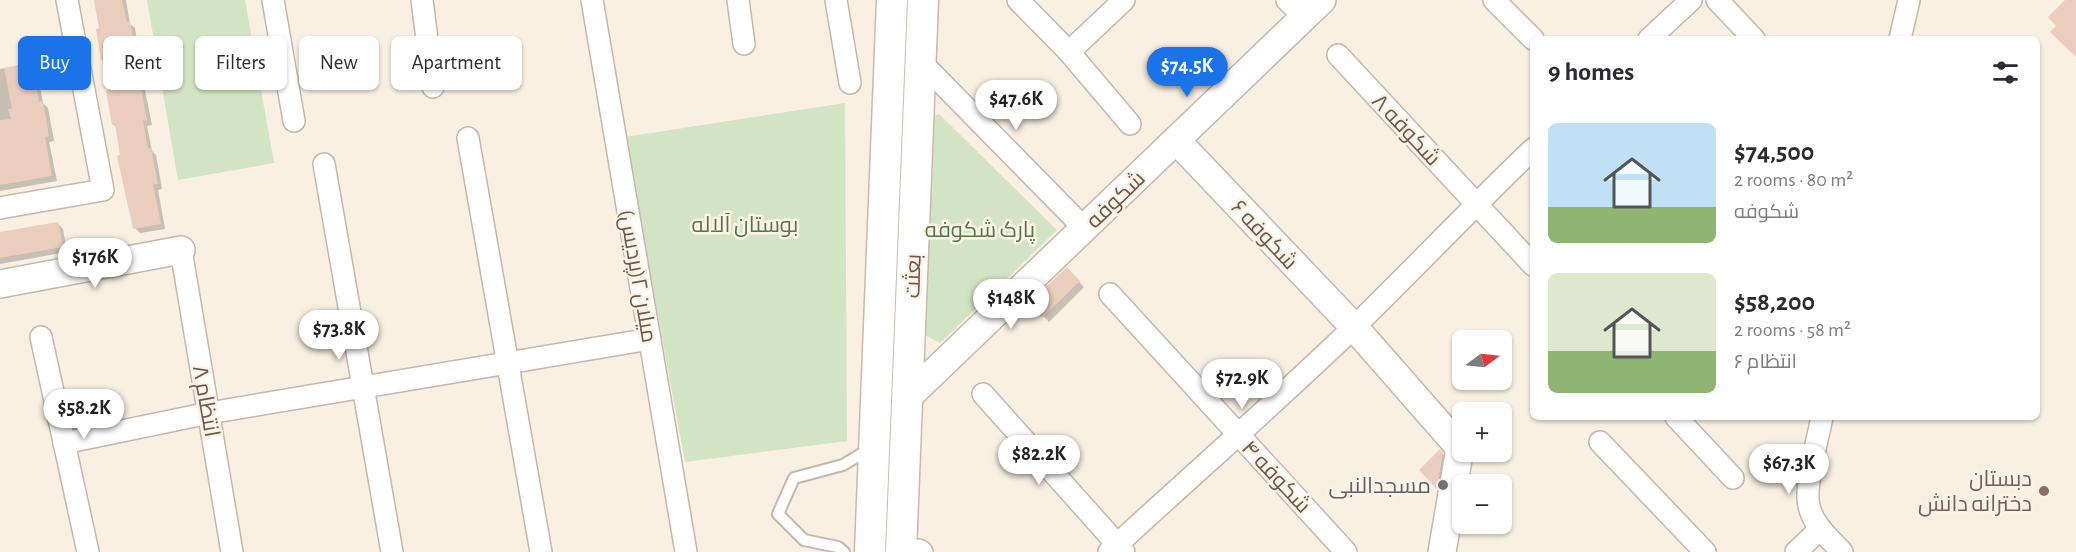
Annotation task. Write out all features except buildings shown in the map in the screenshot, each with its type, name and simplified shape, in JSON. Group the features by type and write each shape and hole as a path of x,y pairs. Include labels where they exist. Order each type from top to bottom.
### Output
{"main road":[{"name":"بعثت","path":"870,552 892,0"},
{"name":"بعثت","path":"914,551 907,398 923,0"}],"street":[{"path":"0,208 104,190 67,0"},
{"path":"273,0 294,121"},
{"path":"422,0 427,36"},
{"name":"میلان ۲(پردیس)","path":"592,0 686,552"},
{"path":"738,0 744,44"},
{"path":"836,0 850,84"},
{"path":"1018,0 1069,52 1130,124"},
{"path":"1069,52 1124,0"},
{"path":"1494,0 1530,36"},
{"path":"1653,36 1691,0"},
{"path":"1717,0 1751,36"},
{"path":"1901,36 1909,0"},
{"name":"شکوفه","path":"907,398 1176,140 1304,6"},
{"name":"شکوفه ۸","path":"1338,55 1530,262"},
{"path":"921,62 1084,228"},
{"path":"468,138 541,552"},
{"name":"شکوفه ۶","path":"1176,140 1354,327 1460,448 1442,552"},
{"path":"983,394 1116,550 1354,327 1475,204 1530,152"},
{"path":"324,164 392,552"},
{"path":"0,284 182,250"},
{"name":"انتظام ۸","path":"182,250 232,552"},
{"name":"شکوفه ۴","path":"1110,294 1347,552"},
{"path":"41,337 88,552"},
{"path":"64,443 209,413 650,339"},
{"path":"1679,420 1733,478"},
{"path":"1821,420 1809,478 1809,506 1820,529 1842,552"},
{"path":"1600,442 1705,552"},
{"path":"1796,552 1820,529"}],"lane":[{"path":"844,552 838,548 804,540 778,514 794,478 843,465 874,447"}],"green space":[{"path":"147,0 245,0 251,36 195,36 195,90 261,90 274,163 178,180 162,90 183,90 183,36 153,36"},
{"name":"بوستان آلاله","path":"845,103 847,441 685,462 625,137"},
{"name":"پارک شکوفه","path":"939,114 1057,230 940,343 923,334 931,117"}],"place":[{"name":"مسجدالنبی","path":"1443,485"},
{"name":"دبستان دخترانه دانش","path":"2044,491"}]}
